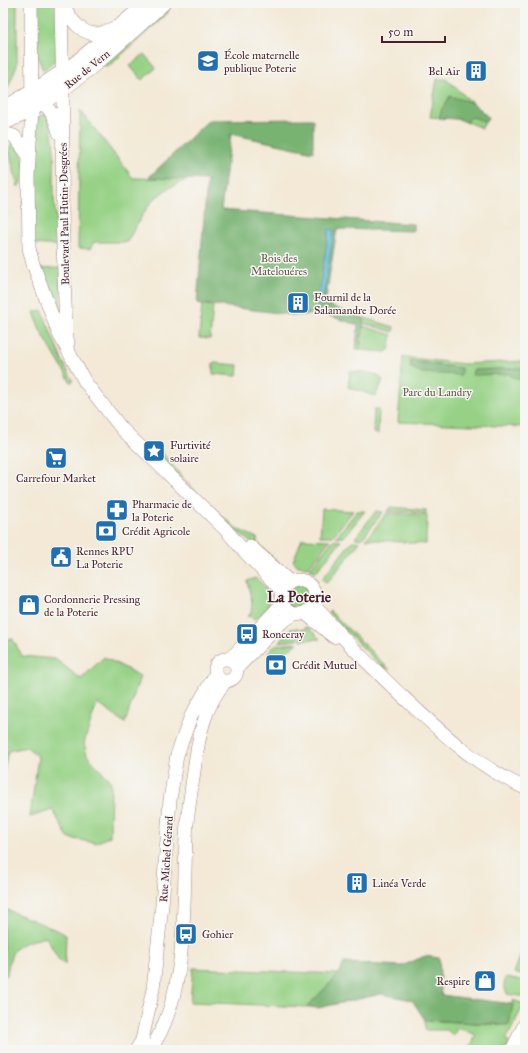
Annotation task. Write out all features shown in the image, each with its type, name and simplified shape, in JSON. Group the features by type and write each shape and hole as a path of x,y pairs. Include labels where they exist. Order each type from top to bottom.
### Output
{"main road":[{"path":"31,3 31,46 37,69 56,77"},
{"path":"62,3 71,20 89,32 99,34 121,25"},
{"name":"Boulevard Paul Hutin-Desgrées","path":"62,3 56,77 63,89 62,212 66,333 71,354"},
{"name":"Rue de Vern","path":"3,123 35,101 56,77 148,3"},
{"name":"Rue de Vern","path":"3,109 35,101 63,89 163,3"},
{"name":"Boulevard Paul Hutin-Desgrées","path":"31,46 35,101 29,156 28,212 30,257 59,334 92,393 122,429 225,529 241,538 285,592"},
{"path":"35,101 54,118 62,145"},
{"path":"3,134 14,136 29,156"},
{"path":"299,614 314,604 316,596 311,585 302,580 285,592 287,610 299,614 378,674 463,751 500,776 525,788"},
{"name":"Rue Michel Gérard","path":"220,678 234,678 232,663 236,653 285,592"},
{"path":"314,604 378,674"},
{"name":"Rue Michel Gérard","path":"232,663 282,622 299,614"},
{"name":"Rue Michel Gérard","path":"220,678 214,669 216,663 222,659 232,663"},
{"name":"Rue Michel Gérard","path":"136,1050 142,1040 153,989 162,905 170,800 177,754 191,716 220,678"},
{"name":"Rue Michel Gérard","path":"150,1050 157,1041 172,1004 180,966 187,823 198,743 220,678"},
{"path":"500,776 525,781"},
{"path":"512,1050 525,1024"}],"green space":[{"path":"3,3 17,3 17,65 7,90 3,92"},
{"path":"34,3 59,3 59,57 43,70 34,48"},
{"path":"168,5 168,13 109,66 100,65"},
{"path":"144,54 156,68 142,80 130,66"},
{"path":"437,79 446,79 488,117 482,128 459,119 430,117"},
{"path":"450,96 473,103 488,117 486,122 473,117 468,119 468,123 459,119 439,118 442,109"},
{"path":"80,110 133,178 190,179 166,190 151,203 127,242 94,242 90,249 78,248"},
{"path":"46,113 50,124 54,145 54,199 61,246 31,244 33,157 38,117"},
{"name":"Bois des Matelouéres","path":"313,119 313,152 231,134 221,210 413,224 413,231 337,229 325,304 364,318 360,350 356,350 358,325 323,314 294,315 197,303 207,180 148,178 209,120"},
{"path":"14,140 21,151 25,169 24,176 18,187 9,151"},
{"path":"60,268 61,324 37,269"},
{"path":"202,305 213,306 210,339 199,338"},
{"path":"42,310 62,360 73,381 71,383 40,330 34,312"},
{"path":"364,318 394,327 393,332 363,323"},
{"path":"363,326 392,335 389,350 385,352 360,350"},
{"name":"Parc du Landry","path":"403,357 464,364 525,361 525,427 398,422"},
{"path":"410,361 461,368 461,375 422,373 411,368"},
{"path":"213,363 238,365 237,376 213,374"},
{"path":"525,368 525,381 512,377 510,374 472,375 473,370"},
{"path":"350,371 373,374 380,377 383,381 375,396 348,387"},
{"path":"374,409 379,409 378,434 373,433"},
{"path":"160,450 187,483 237,529 257,538 257,543 281,565 236,531 156,454"},
{"path":"391,507 426,510 426,514 388,511"},
{"path":"322,509 353,511 333,536 320,536"},
{"path":"357,511 365,511 344,537 336,537"},
{"path":"376,511 383,512 362,539 355,538"},
{"path":"387,513 427,516 426,544 366,539"},
{"path":"302,539 330,540 309,567 298,566 293,561"},
{"path":"333,540 341,541 315,573 310,569"},
{"path":"352,541 360,542 327,583 322,579"},
{"path":"256,578 268,590 268,608 255,619 248,616 251,613 252,602 247,581"},
{"path":"298,584 307,588 311,597 307,606 298,610 289,606 285,597 289,588"},
{"path":"330,611 390,670 381,666 328,613"},
{"path":"305,627 309,628 320,639 301,640 301,629 305,630"},
{"path":"298,628 298,640 279,642 290,629"},
{"path":"12,638 22,656 55,659 81,679 104,657 140,676 125,723 97,703 84,743 87,755 111,782 110,836 96,843 68,838 53,810 30,817 38,757 27,747 8,751 3,775 3,641"},
{"path":"298,643 288,650 267,653 276,645"},
{"path":"3,908 66,934 65,964 60,962 46,937 22,944 18,947 11,957 7,975 3,978"},
{"path":"525,943 525,976 514,973"},
{"path":"425,956 439,958 441,995 513,1004 509,1025 425,1020 412,1000 381,994 318,1008 307,1007 339,974 344,963 402,966"},
{"path":"193,968 339,974 307,1007 190,1002"},
{"path":"507,977 525,981 525,997 507,994 504,986 505,978"},
{"path":"513,1000 524,1004 506,1040 509,1042 507,1050 469,1050 476,1035 458,1028 453,1035 447,1030 425,1030 425,1020 508,1025"}],"water":[{"path":"329,229 334,230 322,306 319,306 317,305"}],"place":[{"name":"École maternelle publique Poterie","path":"208,61"},
{"name":"Bel Air","path":"476,71"},
{"name":"Fournil de la Salamandre Dorée","path":"298,303"},
{"name":"Furtivité solaire","path":"154,451"},
{"name":"Carrefour Market","path":"56,458"},
{"name":"Pharmacie de la Poterie","path":"117,510"},
{"name":"Crédit Agricole","path":"106,531"},
{"name":"Rennes RPU La Poterie","path":"61,557"},
{"name":"Cordonnerie Pressing de la Poterie","path":"29,605"},
{"name":"Ronceray","path":"247,634"},
{"name":"Crédit Mutuel","path":"276,665"},
{"name":"Linéa Verde","path":"357,883"},
{"name":"Gohier","path":"186,934"},
{"name":"Respire","path":"485,981"}],"district":[{"name":"La Poterie","path":"299,597"}]}
